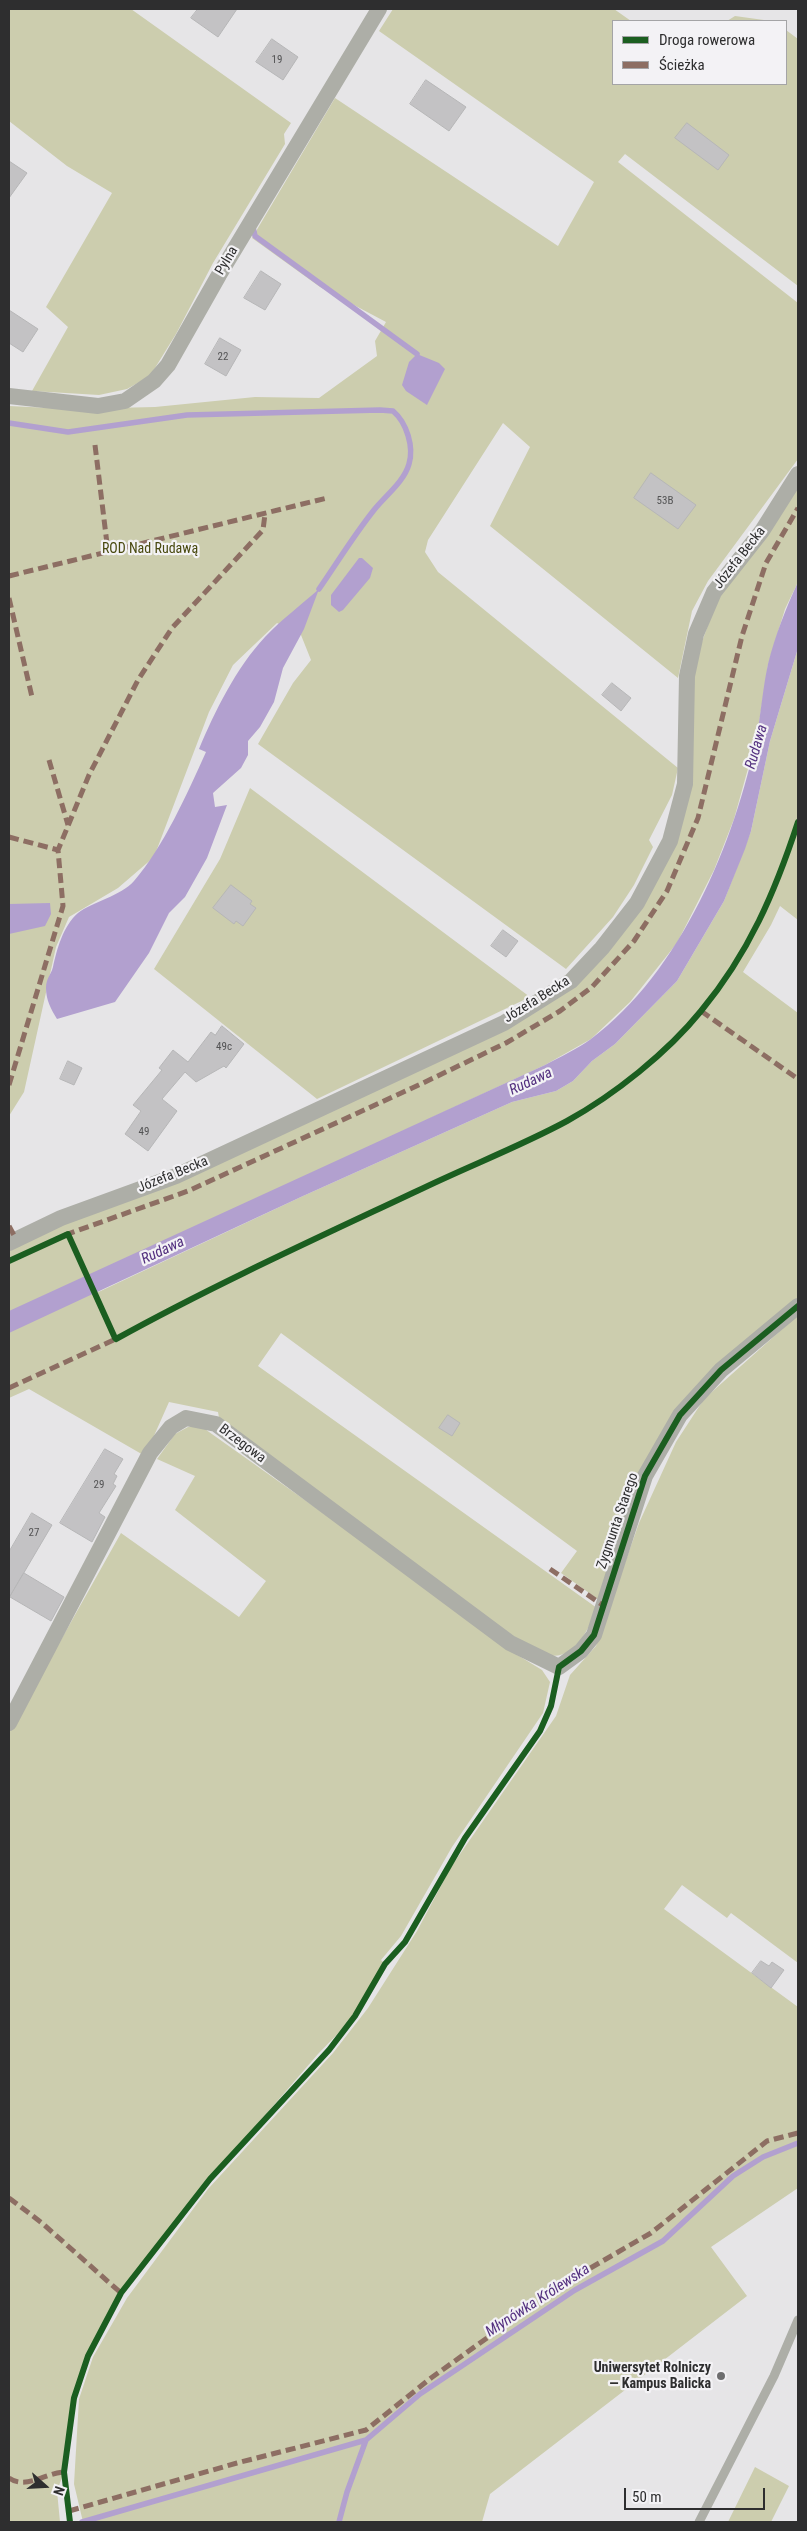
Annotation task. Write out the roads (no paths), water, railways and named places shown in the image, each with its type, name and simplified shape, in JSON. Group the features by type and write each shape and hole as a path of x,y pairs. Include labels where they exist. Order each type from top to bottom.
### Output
{"street":[{"name":"Pylna","path":"9,396 98,406 125,401 154,381 168,365 219,275 379,9"},
{"name":"Józefa Becka","path":"9,1243 61,1218 176,1176 504,1022 571,981 602,948 637,903 670,841 685,784 687,676 696,634 714,592 762,531 798,474"},
{"name":"Zygmunta Starego","path":"559,1667 581,1651 594,1635 645,1476 680,1415 721,1370 798,1306"},
{"name":"Brzegowa","path":"9,1723 150,1453 171,1427 186,1418 216,1424 510,1643 559,1667"}],"lane":[{"path":"699,2522 774,2376 798,2320"}],"water":[{"path":"417,354 439,363 445,369 427,405 406,391 402,385 409,362"},
{"path":"359,558 362,558 373,568 370,578 343,610 339,612 331,605 331,595"},
{"name":"Rudawa","path":"798,582 798,648 770,741 751,831 745,849 724,901 677,981 615,1044 592,1061 573,1081 556,1091 512,1102 303,1196 9,1333 9,1311 545,1065 591,1039 623,1011 652,978 677,942 700,902 719,861 747,776 757,735 768,664 781,622"},
{"path":"319,589 304,629 283,668 274,702 260,727 248,741 248,755 241,768 213,793 215,807 227,805 207,858 185,897 169,913 149,953 115,1002 57,1019 48,1000 46,985 61,938 68,924 84,909 122,891 134,881 145,867 165,836 191,785 206,752 199,749 219,705 236,676 254,649 265,637"},
{"path":"50,903 51,914 45,926 9,934 9,904"}],"waterway":[{"path":"253,227 255,236 417,354"},
{"path":"9,423 68,432 187,415 393,411 406,429 410,443 411,450 407,471 399,483 378,505 319,589"},
{"name":"Młynówka Królewska","path":"339,2522 347,2492 366,2440 420,2394 575,2290 663,2241 733,2176 763,2157 798,2143"},
{"path":"82,2522 366,2440"}],"place":[{"name":"Uniwersytet Rolniczy — Kampus Balicka","path":"721,2376"}],"park label":[{"name":"ROD Nad Rudawą","path":"150,549"}]}
